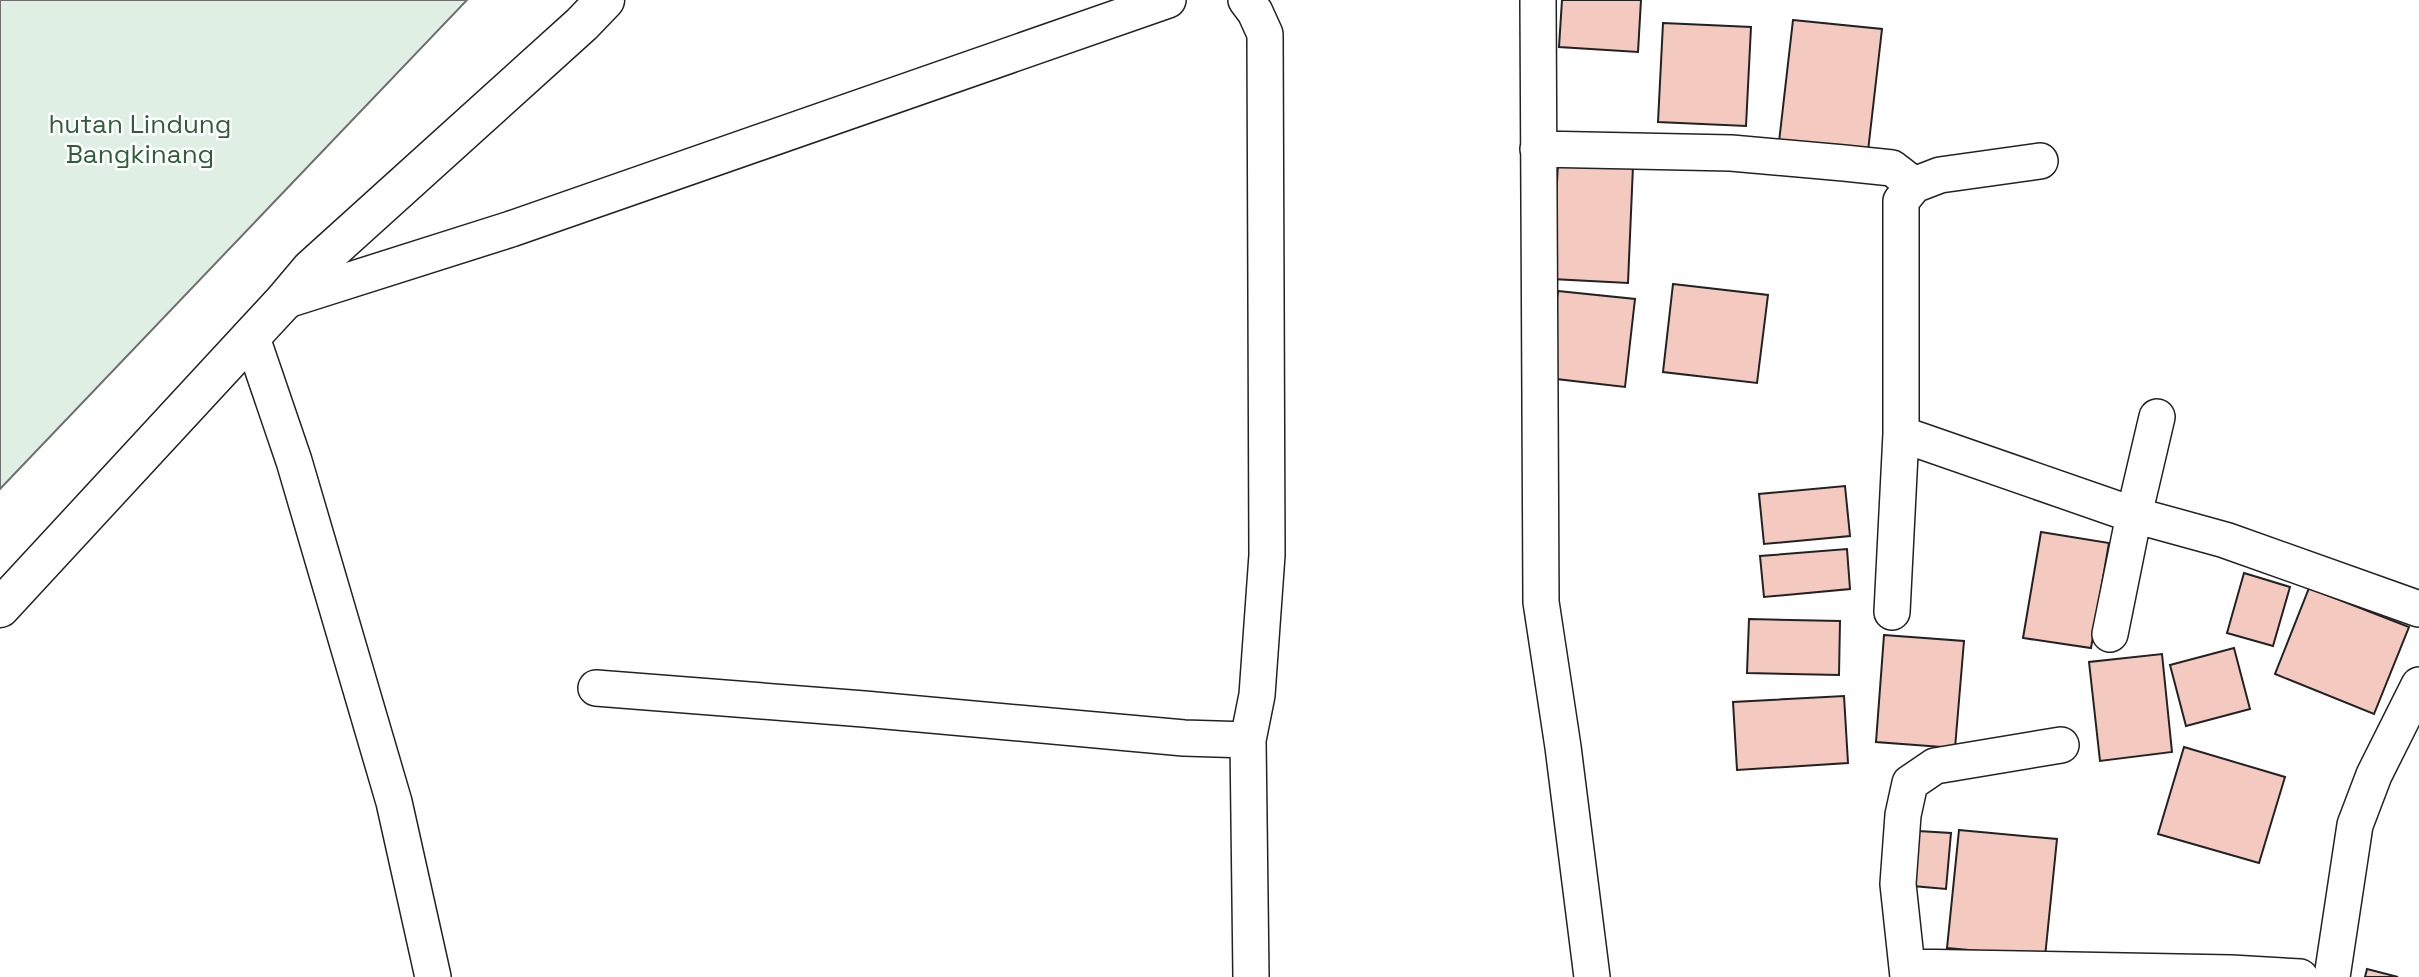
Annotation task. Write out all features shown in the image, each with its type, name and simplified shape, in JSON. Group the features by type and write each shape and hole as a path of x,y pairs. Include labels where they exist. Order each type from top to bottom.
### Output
{"street":[{"path":"0,608 312,269 582,24 604,0"},
{"path":"284,301 511,229 1168,0"},
{"path":"1246,0 1265,34 1267,527 1257,695 1248,740 1251,977"},
{"path":"1538,0 1541,602 1563,747 1592,977"},
{"path":"1538,149 1731,153 1819,161 1892,169 1914,185"},
{"path":"1892,612 1901,434 1901,201 1914,185 1940,175 2040,162"},
{"path":"251,335 294,461 394,802 433,977"},
{"path":"2110,634 2157,417"},
{"path":"1901,434 2134,515 2225,540 2419,609"},
{"path":"2332,977 2355,825 2374,775 2419,685"},
{"path":"596,688 1184,738 1248,740"},
{"path":"2061,745 1935,766 1910,783 1903,815 1898,884 1908,972 2231,973 2300,977"}],"green space":[{"name":"hutan Lindung Bangkinang","path":"0,0 467,0 0,489"}],"building":[{"path":"1562,0 1641,0 1638,52 1559,47"},
{"path":"1793,20 1882,29 1868,151 1779,142"},
{"path":"1663,23 1751,27 1746,126 1658,122"},
{"path":"1558,163 1633,166 1628,283 1552,279"},
{"path":"1673,284 1768,295 1757,383 1663,372"},
{"path":"1558,291 1635,299 1625,387 1548,378"},
{"path":"1845,486 1850,536 1764,544 1759,494"},
{"path":"2041,532 2109,543 2091,648 2023,638"},
{"path":"1847,549 1850,589 1764,597 1760,556"},
{"path":"2244,573 2290,587 2273,646 2227,633"},
{"path":"2309,588 2409,627 2374,714 2275,674"},
{"path":"1749,619 1840,621 1839,675 1747,673"},
{"path":"1884,635 1964,641 1955,748 1876,742"},
{"path":"2234,648 2250,709 2186,726 2170,665"},
{"path":"2162,654 2172,752 2100,761 2089,662"},
{"path":"1844,696 1848,763 1737,770 1733,702"},
{"path":"2184,747 2285,777 2259,863 2158,834"},
{"path":"1959,830 2057,839 2045,957 1947,948"},
{"path":"1918,831 1951,833 1946,889 1913,886"},
{"path":"2367,969 2398,977 2365,977"}]}
